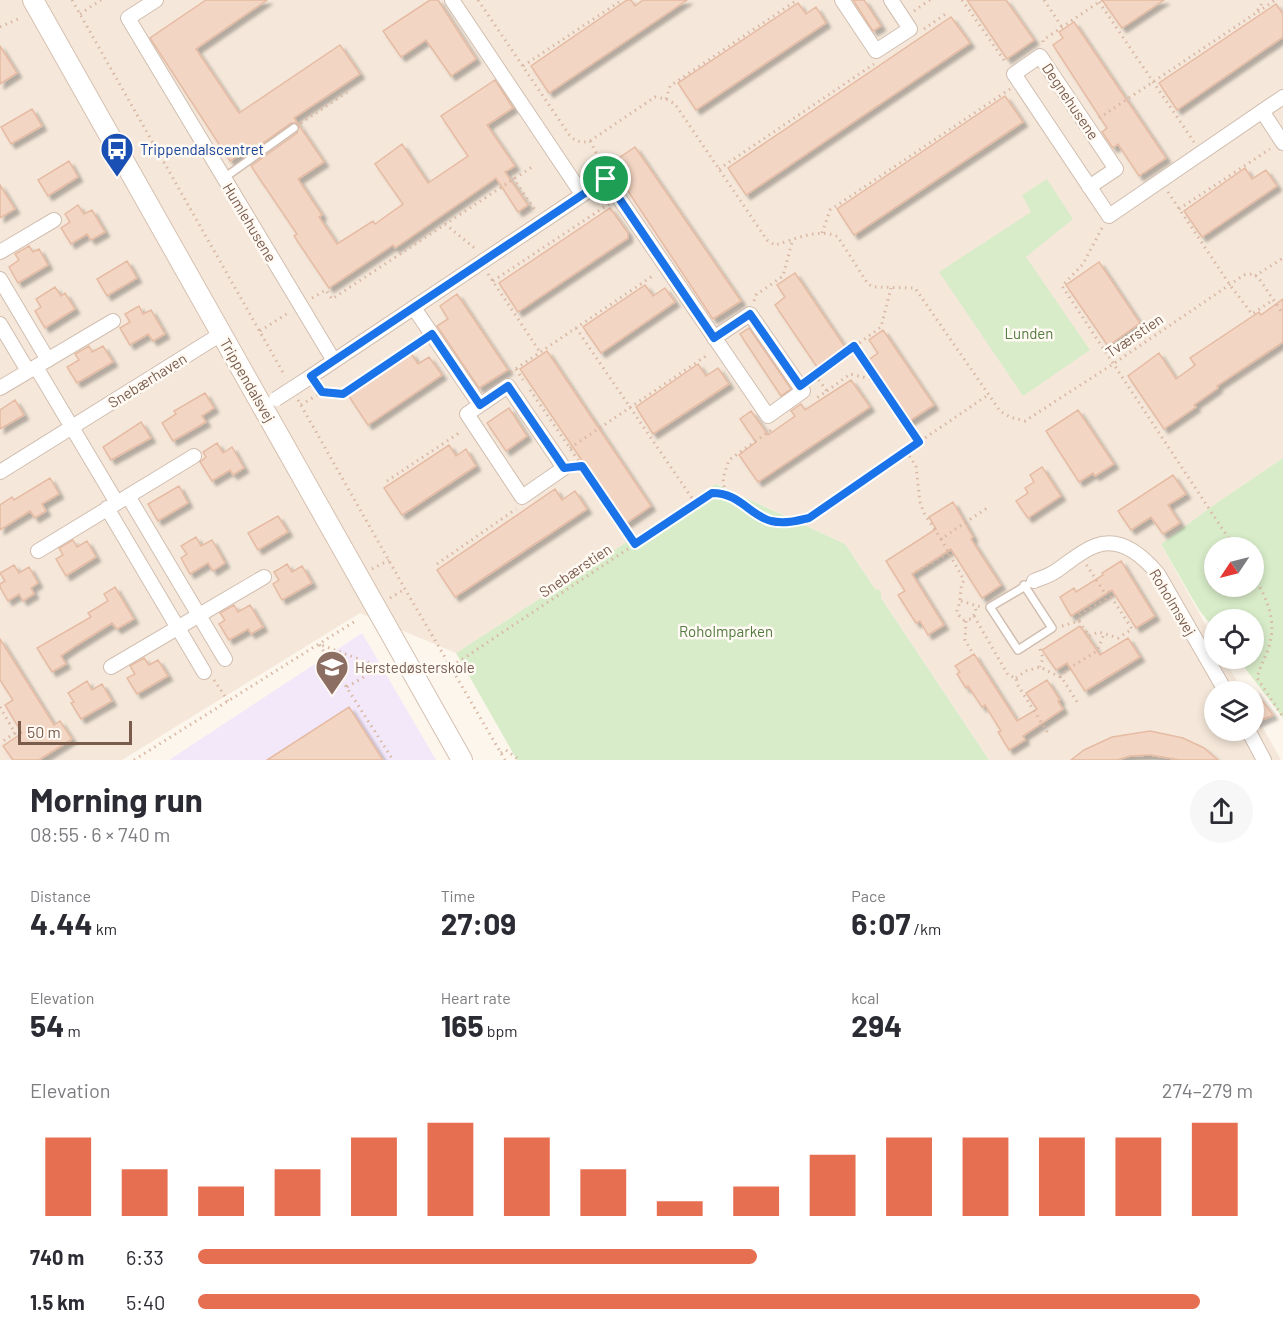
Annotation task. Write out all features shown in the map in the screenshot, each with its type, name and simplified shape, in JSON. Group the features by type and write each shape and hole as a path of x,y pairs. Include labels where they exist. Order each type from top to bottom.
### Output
{"street":[{"name":"Trippendalsvej","path":"33,0 221,334 270,403 462,760"},
{"name":"Humlehusene","path":"156,0 128,18 334,361"},
{"path":"452,0 582,194"},
{"path":"842,0 876,51 910,29 891,0"},
{"name":"Degnehusene","path":"1017,79 1040,56 1088,126 1116,169 1089,187"},
{"path":"1017,79 1108,216 1283,97"},
{"path":"1262,111 1282,142"},
{"path":"270,403 606,179 717,342 768,416 803,391 750,314 717,342"},
{"path":"0,252 54,220"},
{"path":"0,279 37,366 117,502 178,627 204,672"},
{"path":"414,308 480,405"},
{"path":"0,388 113,321"},
{"path":"0,324 37,366"},
{"name":"Snebærhaven","path":"0,472 221,334"},
{"path":"508,386 560,462 522,497 467,414 480,405 508,386"},
{"path":"38,551 194,456"},
{"path":"117,502 199,615 225,658"},
{"name":"Roholmsvej","path":"1029,583 1053,573 1095,545 1113,543 1132,549 1146,559 1158,574 1220,681"},
{"path":"111,667 264,577"},
{"path":"1254,741 1264,760"}],"lane":[{"path":"224,178 294,128"},
{"path":"1029,583 1052,628 1018,650 990,608 1029,583"}],"path":[{"path":"72,0 286,379"},
{"path":"80,14 101,0"},
{"path":"478,0 575,141 590,141 655,97 675,104 767,240 775,245 822,233 831,233 838,237 868,284 874,287 915,288 988,395"},
{"path":"523,66 622,0"},
{"path":"666,99 669,86 797,0"},
{"path":"903,18 930,0"},
{"path":"822,233 830,210 1017,79 962,0"},
{"path":"1044,0 1062,27"},
{"path":"1256,13 1264,0"},
{"path":"1088,126 1275,0"},
{"path":"1040,56 1043,40 1100,1 1201,153"},
{"path":"0,27 18,19"},
{"path":"719,169 876,62 876,51"},
{"path":"294,128 349,91"},
{"path":"590,141 604,166 606,179"},
{"path":"1179,209 1282,142"},
{"path":"300,305 326,290 332,299 532,167"},
{"path":"513,178 543,221"},
{"path":"1160,181 1252,314 1274,300"},
{"path":"493,281 619,198"},
{"path":"1108,216 1083,264 1062,286 1228,537"},
{"path":"445,224 481,253 493,281 540,352"},
{"path":"750,314 756,295 783,276 793,240"},
{"name":"Tværstien","path":"988,395 1000,411 1010,417 1025,421 1244,275 1256,276 1283,258"},
{"path":"508,386 510,373 666,267"},
{"path":"1256,276 1283,314"},
{"path":"800,386 881,327 891,288"},
{"path":"260,331 276,321"},
{"path":"576,328 696,504"},
{"path":"301,405 322,392 343,394 432,334"},
{"path":"582,466 560,462 570,448 630,408 717,342"},
{"path":"854,346 919,442"},
{"path":"516,369 635,544"},
{"path":"827,391 850,374 877,381"},
{"path":"308,378 322,392"},
{"name":"Snebærstien","path":"452,666 712,493 725,493 770,521 792,522 809,518 988,395"},
{"path":"297,398 505,760"},
{"path":"387,482 473,423"},
{"path":"906,451 916,466 920,502 924,513 964,580 959,590 961,601 956,608 957,613 966,621"},
{"path":"437,564 514,512 522,497"},
{"path":"940,538 987,508"},
{"path":"916,572 949,553"},
{"path":"1081,555 1104,592 1108,592 1111,596 1132,629 1118,638 1099,632 1089,636 1079,621 1080,614 1111,596"},
{"path":"366,573 389,560"},
{"path":"390,598 405,589"},
{"path":"1264,596 1273,623 1270,646 1257,678 1283,717"},
{"path":"961,601 990,608"},
{"path":"966,621 974,616 975,606"},
{"path":"974,616 1008,675 1016,678"},
{"path":"134,760 357,620"},
{"path":"966,621 965,640 972,652"},
{"path":"1059,627 1079,621"},
{"path":"1060,677 1068,669 1097,651 1104,634"},
{"path":"319,644 380,667"},
{"path":"319,644 393,760"},
{"path":"1040,667 1043,658 1040,648 1047,644"},
{"path":"347,687 403,654"},
{"path":"1016,678 1026,671 1040,667 1060,677 1079,705"},
{"path":"204,672 213,678 228,701"},
{"path":"1016,678 1017,684 1048,733"},
{"path":"0,707 15,733 0,743"},
{"path":"501,753 506,750 519,760"}],"shaded area":[{"path":"0,0 1283,0 1283,458 1161,544 1204,622 1204,669 1230,669 1237,681 1204,681 1204,741 1264,741 1264,730 1281,760 989,760 845,544 717,484 456,653 360,613 122,760 0,760"},
{"name":"Herstedøsterskole","path":"362,633 436,760 169,760"}],"green space":[{"name":"Lunden","path":"1047,179 1073,219 1026,257 1090,350 1023,396 939,272 1031,212 1022,195"},
{"path":"1283,458 1283,718 1264,693 1264,681 1255,681 1246,669 1264,669 1264,609 1204,609 1204,616 1161,544"},
{"name":"Roholmparken","path":"716,484 845,544 875,589 881,591 881,598 989,760 517,760 456,653"}],"building":[{"path":"206,0 267,0 196,49 239,113 340,45 360,74 294,118 299,125 291,123 245,156 242,153 230,161 150,38"},
{"path":"430,0 438,0 476,59 451,76 426,40 401,57 383,31"},
{"path":"627,0 631,0 635,6 643,0 687,0 549,93 531,66"},
{"path":"853,0 864,0 881,26 873,31"},
{"path":"967,0 1006,0 1034,40 1007,59"},
{"path":"1102,0 1164,0 1122,28"},
{"path":"798,3 806,14 816,7 826,23 696,110 678,83"},
{"path":"1276,4 1283,14 1283,37 1177,110 1159,83"},
{"path":"951,17 970,43 746,195 728,168"},
{"path":"1074,22 1166,158 1139,176 1118,144 1113,148 1102,132 1107,128 1053,45 1063,38 1059,32"},
{"path":"0,46 17,73 0,84"},
{"path":"495,80 513,108 487,125 515,166 505,172 528,205 518,212 496,178 395,248 393,245 329,288 294,236 297,234 251,166 297,133 299,125 324,162 298,179 322,215 319,217 337,244 373,221 375,224 403,204 375,164 402,144 428,183 468,156 441,116"},
{"path":"1005,96 1023,122 854,235 837,209"},
{"path":"32,109 42,126 11,144 1,127"},
{"path":"635,147 741,301 713,319 610,164"},
{"path":"69,161 78,177 48,196 38,180"},
{"path":"1245,168 1252,179 1266,170 1277,186 1202,237 1184,211"},
{"path":"0,185 15,209 0,218"},
{"path":"78,205 84,214 92,210 105,232 91,240 87,234 71,244 61,228 70,222 65,214"},
{"path":"610,208 628,233 628,238 518,312 499,283"},
{"path":"29,246 33,252 39,249 48,265 18,283 9,267 19,260 15,254"},
{"path":"127,261 137,278 107,296 97,279"},
{"path":"1099,262 1140,323 1108,346 1066,285"},
{"path":"795,273 845,347 817,367 775,305 785,297 777,285"},
{"path":"645,285 653,296 665,288 675,302 601,353 583,327"},
{"path":"55,287 61,296 65,293 75,309 45,328 35,311 41,307 36,299"},
{"path":"457,294 508,370 479,388 437,326 448,319 440,306"},
{"path":"1283,299 1283,342 1217,386 1218,388 1194,405 1196,407 1164,429 1128,376 1159,353 1176,379 1195,365 1190,358 1259,312 1261,315"},
{"path":"139,306 143,314 151,310 165,334 153,341 148,334 130,345 120,328 130,322 125,314"},
{"path":"749,328 791,389 781,396 740,334"},
{"path":"883,330 934,405 908,422 867,361 878,353 869,340"},
{"path":"89,346 92,352 103,346 113,362 77,383 67,367 79,360 75,354"},
{"path":"547,351 651,506 625,524 520,369"},
{"path":"411,353 418,364 429,357 442,375 368,425 348,395"},
{"path":"698,364 706,376 718,368 729,384 653,434 636,407"},
{"path":"851,380 870,407 758,482 739,455 756,442 740,419 751,411 768,435 795,416 791,411 801,404 805,410"},
{"path":"205,393 214,408 202,416 206,422 173,441 162,423 176,414 174,411"},
{"path":"15,400 24,415 0,429 0,410"},
{"path":"509,408 527,436 506,451 487,423"},
{"path":"1078,410 1114,464 1095,476 1093,473 1079,482 1046,431"},
{"path":"141,422 151,438 111,460 103,447"},
{"path":"217,443 223,453 232,447 244,468 233,475 230,470 212,481 200,462 206,457 203,452"},
{"path":"449,445 456,456 466,449 476,466 402,515 384,488"},
{"path":"1042,467 1061,496 1028,518 1016,501 1028,493 1025,488 1034,482 1030,475"},
{"path":"1173,475 1186,494 1168,505 1180,523 1163,534 1151,517 1131,530 1118,511"},
{"path":"50,478 59,494 42,504 46,511 35,518 30,511 0,530 0,505 12,497 14,500"},
{"path":"179,486 188,503 158,521 148,504"},
{"path":"555,489 562,500 575,491 587,509 455,597 437,570"},
{"path":"953,502 973,537 971,539 1001,585 982,598 951,549 912,574 944,625 928,635 920,621 916,623 898,595 905,591 886,561 936,529 929,517"},
{"path":"278,516 288,532 258,550 248,533"},
{"path":"196,537 201,546 212,540 225,563 213,571 208,563 190,574 181,558 187,554 181,546"},
{"path":"73,540 77,547 87,541 96,557 66,576 56,559 63,555 59,548"},
{"path":"1121,561 1155,616 1136,628 1112,590 1071,616 1060,597 1074,588 1076,592"},
{"path":"287,564 292,572 302,566 312,583 282,600 273,584 279,580 274,572"},
{"path":"14,565 19,573 29,567 38,583 31,588 34,594 23,601 19,594 8,601 0,587 0,584 5,581 0,573"},
{"path":"115,587 134,619 117,629 112,623 77,645 61,656 66,664 52,672 37,648 91,617 88,613 108,601 104,594"},
{"path":"234,605 238,612 250,605 263,627 251,634 248,629 229,640 219,624 225,620 220,613"},
{"path":"1080,626 1100,655 1128,638 1140,657 1085,691 1067,663 1056,670 1042,650"},
{"path":"0,639 54,725 60,721 72,739 39,760 13,760 3,746 22,733 5,705 13,700 0,680"},
{"path":"974,654 1017,721 1037,709 1026,693 1047,680 1063,709 1023,736 1025,740 1009,750 998,732 1001,731 985,705 982,707 957,674 960,672 955,666"},
{"path":"144,658 149,665 158,660 168,676 137,694 127,678 135,674 130,666"},
{"path":"87,681 92,690 102,684 112,701 81,719 68,693"},
{"path":"1264,703 1273,715 1264,719"},
{"path":"349,707 383,760 267,760"},
{"path":"1150,731 1183,738 1204,748 1218,760 1180,760 1150,755 1130,756 1117,760 1071,760 1084,750 1112,737"}],"place":[{"name":"Trippendalscentret","path":"117,178"},
{"name":"Herstedøsterskole","path":"332,696"}],"route":[{"path":"606,179 714,338 750,314 800,386 854,346 919,442 809,518 792,522 770,521 725,493 712,493 635,544 582,466 564,468 508,386 480,405 432,334 343,394 322,392 311,376 606,179"}]}
